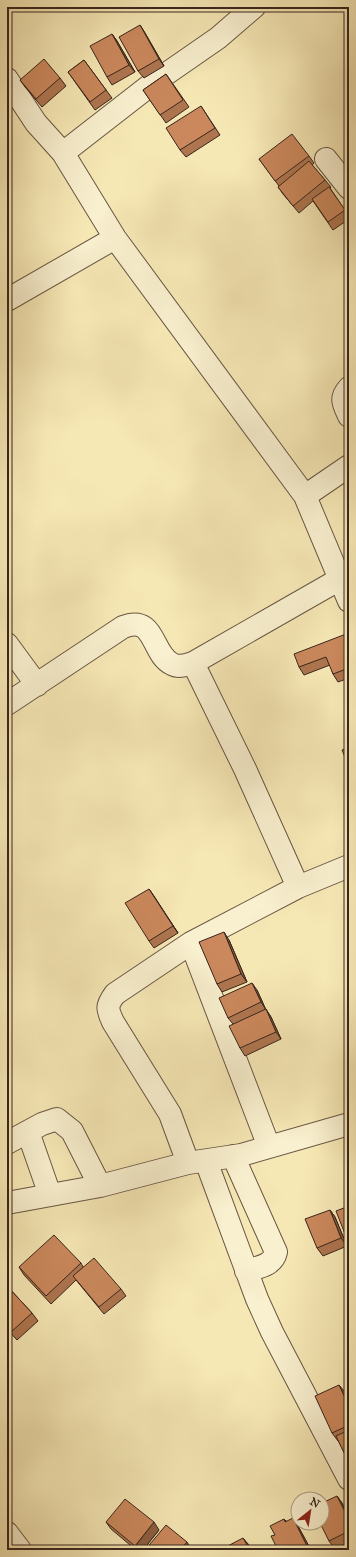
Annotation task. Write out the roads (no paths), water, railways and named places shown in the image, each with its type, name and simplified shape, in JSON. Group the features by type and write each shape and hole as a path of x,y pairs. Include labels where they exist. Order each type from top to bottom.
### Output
{"street":[{"path":"63,153 153,83 218,38 254,7"},
{"path":"7,79 36,123 63,153 116,238 305,496 346,593 193,663 182,666 172,665 165,658 147,631 141,625 132,624 123,627 7,704"},
{"path":"326,159 349,188"},
{"path":"7,300 116,238"},
{"path":"349,388 344,394 342,400 349,416"},
{"path":"305,496 349,466"},
{"path":"7,644 37,685"},
{"path":"193,663 245,769 298,887"},
{"path":"349,866 298,887 191,943 115,994 109,1002 108,1011 113,1022 170,1114 197,1162 272,1332 349,1479"},
{"path":"191,943 269,1147"},
{"path":"7,1143 42,1124 57,1120 72,1131 100,1186"},
{"path":"7,1203 100,1186 197,1162 233,1156 349,1125"},
{"path":"28,1132 50,1195"},
{"path":"233,1156 276,1252 275,1258 268,1264 246,1271"},
{"path":"7,1532 20,1550"}]}
